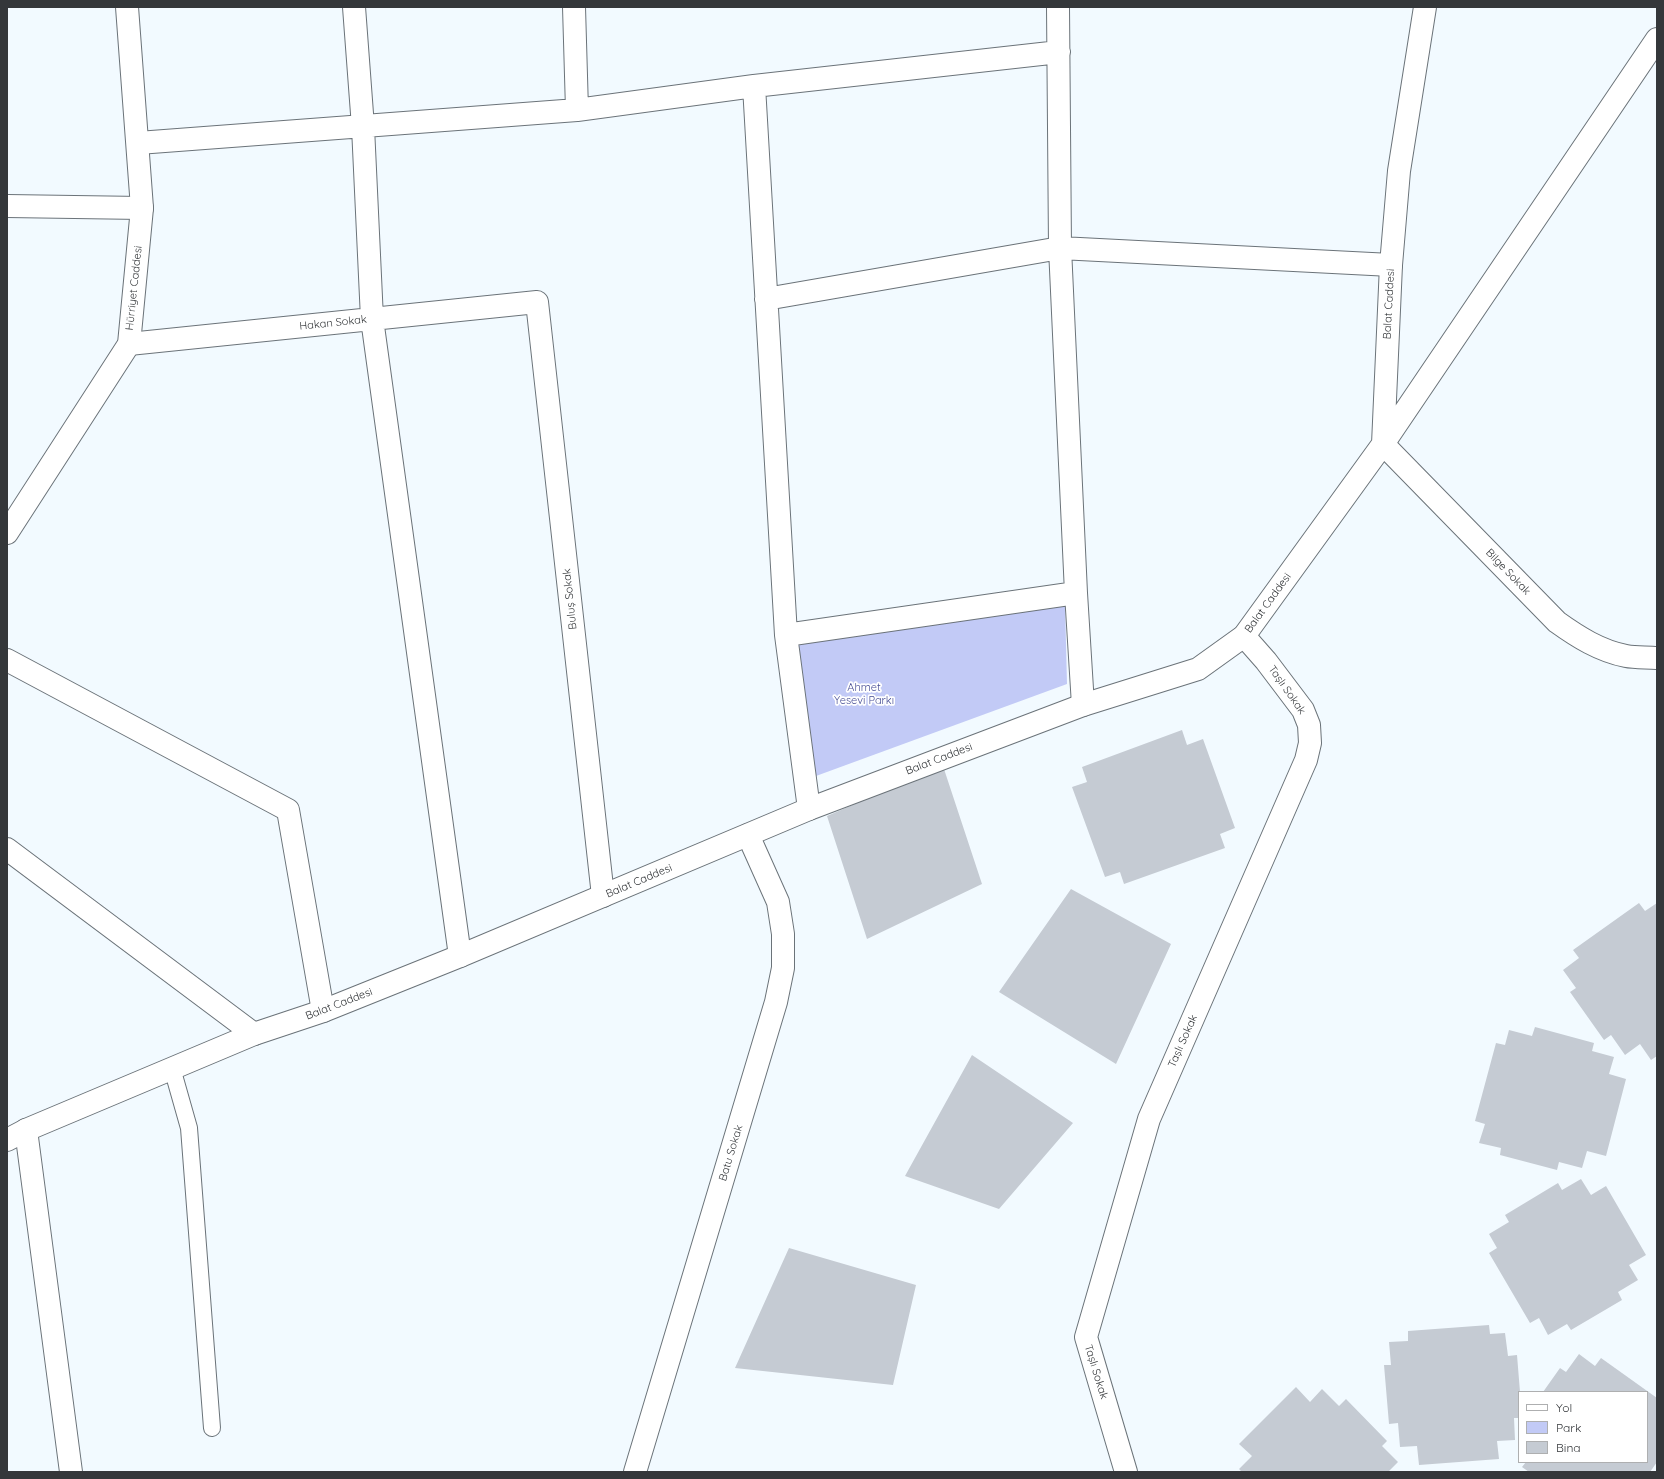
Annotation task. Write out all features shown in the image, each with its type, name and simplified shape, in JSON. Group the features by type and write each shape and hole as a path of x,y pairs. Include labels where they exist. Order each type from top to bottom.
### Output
{"street":[{"name":"Hürriyet Caddesi","path":"7,534 129,344 142,208 127,7"},
{"path":"354,7 363,127 372,319 460,956"},
{"path":"574,7 577,110"},
{"path":"1058,7 1060,248 1076,593 1083,704"},
{"name":"Balat Caddesi","path":"16,1135 254,1034 323,1011 460,956 809,809 1083,704 1198,669 1244,636 1383,444 1391,265 1399,171 1425,7"},
{"path":"1383,444 1657,39"},
{"path":"138,143 577,110 754,86 1059,52"},
{"path":"754,86 786,635 809,809"},
{"path":"7,206 142,208"},
{"path":"766,299 1060,248 1391,265"},
{"name":"Hakan Sokak","path":"129,344 537,302"},
{"name":"Buluş Sokak","path":"537,302 603,896"},
{"name":"Bilge Sokak","path":"1383,444 1557,622 1579,638 1601,648 1626,656 1657,658"},
{"path":"786,635 1076,593"},
{"name":"Taşlı Sokak","path":"1126,1472 1086,1337 1149,1120 1306,760 1310,743 1309,725 1302,710 1266,661 1244,636"},
{"path":"7,660 288,810 323,1011"},
{"name":"Batu Sokak","path":"635,1472 776,1002 783,968 783,934 778,902 748,834"},
{"path":"7,849 254,1034"},
{"path":"16,1135 71,1472"}],"lane":[{"path":"172,1068 189,1128 212,1428"}],"green space":[{"name":"Ahmet Yesevi Parkı","path":"1065,603 1067,684 816,776 796,643"}],"building":[{"path":"1182,730 1187,745 1203,739 1235,828 1220,834 1225,848 1124,884 1120,872 1105,877 1072,787 1087,782 1082,767"},
{"path":"943,766 982,884 867,939 827,816"},
{"path":"1071,889 1171,944 1116,1064 999,992"},
{"path":"1639,903 1645,911 1657,903 1657,1056 1651,1060 1640,1044 1625,1055 1611,1035 1604,1040 1570,992 1576,988 1563,970 1579,958 1573,950"},
{"path":"1535,1027 1594,1043 1592,1051 1614,1057 1609,1074 1626,1079 1606,1156 1587,1151 1582,1168 1559,1162 1557,1170 1500,1155 1501,1148 1479,1143 1485,1124 1475,1121 1496,1043 1505,1045 1509,1030 1532,1036"},
{"path":"972,1055 1073,1123 999,1209 905,1176"},
{"path":"1581,1179 1591,1195 1606,1186 1646,1255 1629,1265 1638,1280 1618,1292 1622,1300 1571,1330 1567,1324 1548,1335 1539,1318 1530,1323 1489,1253 1497,1248 1489,1234 1509,1222 1505,1215 1558,1183 1562,1190"},
{"path":"789,1248 916,1285 893,1385 735,1368"},
{"path":"1489,1325 1490,1334 1505,1333 1508,1356 1517,1355 1520,1391 1518,1391 1518,1418 1514,1418 1515,1440 1497,1441 1499,1459 1419,1465 1417,1446 1400,1447 1398,1423 1389,1424 1384,1365 1391,1365 1389,1342 1408,1341 1408,1331"},
{"path":"1579,1354 1595,1366 1601,1358 1647,1391 1544,1391 1560,1368 1566,1372"},
{"path":"1296,1387 1310,1402 1322,1389 1339,1406 1346,1399 1387,1441 1382,1446 1398,1462 1388,1472 1242,1472 1239,1469 1252,1456 1239,1444"},
{"path":"1648,1392 1657,1398 1657,1462 1650,1472 1529,1472 1522,1467 1525,1463 1648,1463"}]}
